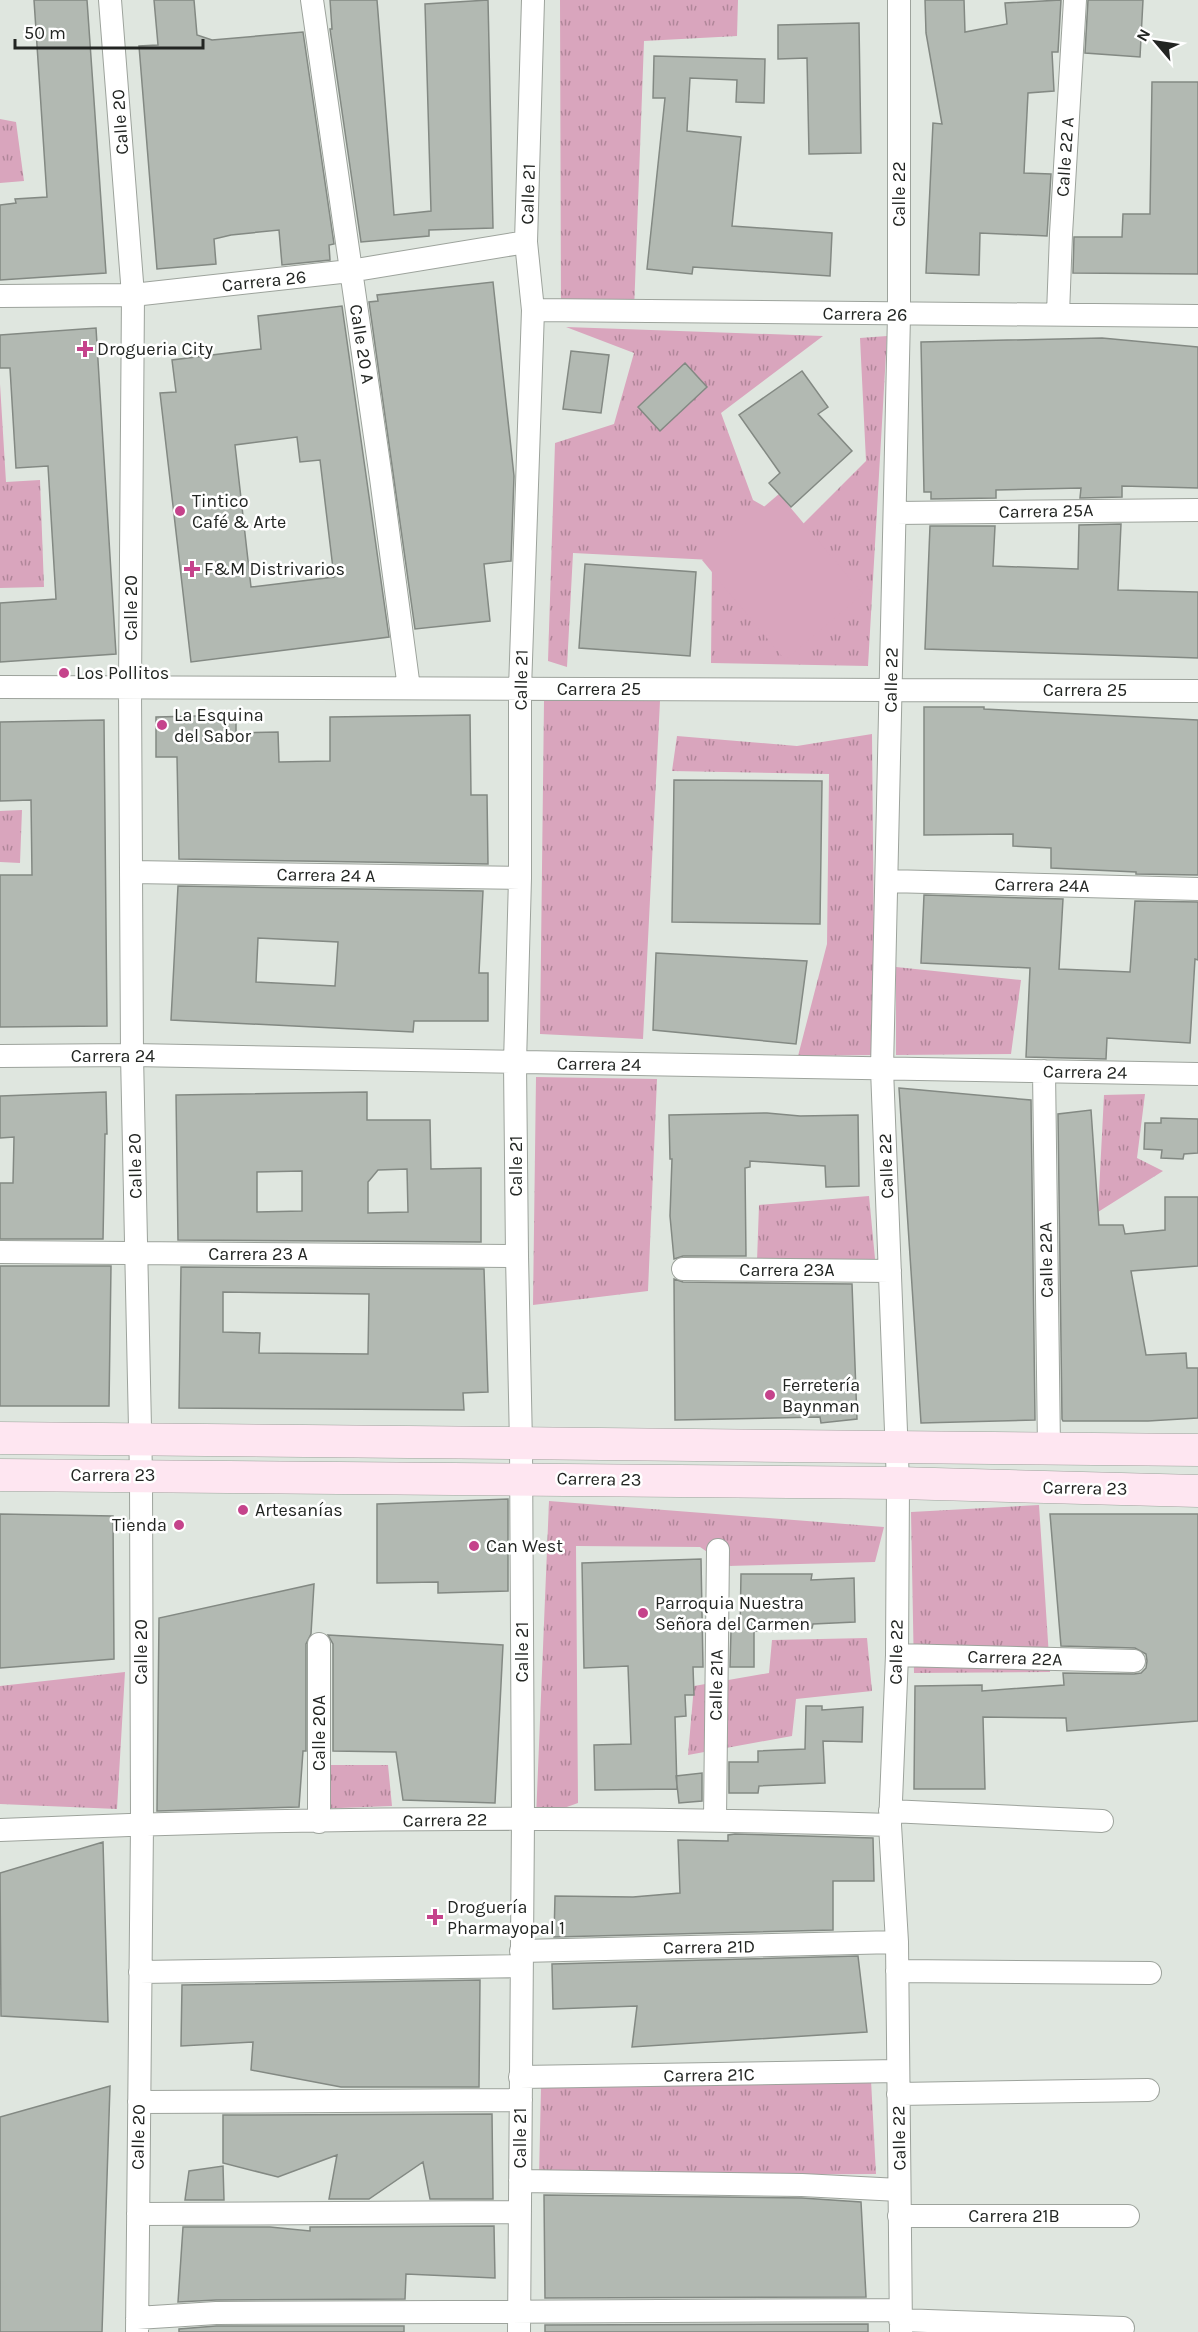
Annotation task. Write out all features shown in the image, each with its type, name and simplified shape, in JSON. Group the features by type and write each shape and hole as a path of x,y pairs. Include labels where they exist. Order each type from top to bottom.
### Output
{"street":[{"name":"Calle 20","path":"110,0 133,295 130,687 132,1055 141,1475 142,1824 137,2325"},
{"name":"Calle 20 A","path":"312,0 380,467 409,688"},
{"name":"Calle 21","path":"519,2322 523,1818 521,1444 515,1063 520,878 520,689 533,310 526,242 533,0"},
{"name":"Calle 22","path":"899,0 899,315 882,1069 898,1483 897,1655 890,1818 897,1942 900,2321"},
{"name":"Calle 22 A","path":"1058,314 1061,222 1075,0"},
{"name":"Carrera 26","path":"0,296 133,295 351,271 526,242"},
{"name":"Carrera 26","path":"533,310 1198,316"},
{"name":"Carrera 25A","path":"895,513 1198,510"},
{"name":"Carrera 25","path":"0,687 1198,691"},
{"name":"Carrera 24 A","path":"132,872 520,878"},
{"name":"Carrera 24A","path":"886,881 1198,889"},
{"name":"Carrera 24","path":"0,1056 132,1055 1198,1074"},
{"name":"Calle 22A","path":"1044,1071 1049,1448"},
{"name":"Carrera 23 A","path":"0,1252 517,1256"},
{"name":"Carrera 23A","path":"683,1269 890,1271"},
{"name":"Carrera 23","path":"0,1438 1198,1450"},
{"name":"Carrera 23","path":"0,1475 898,1483 1198,1491"},
{"name":"Calle 21A","path":"715,1820 718,1550"},
{"name":"Calle 20A","path":"319,1644 319,1821"},
{"name":"Carrera 22A","path":"897,1655 1134,1661"},
{"name":"Carrera 22","path":"0,1830 142,1824 523,1818 715,1820 890,1818 1102,1821"},
{"name":"Carrera 21D","path":"140,1972 897,1942"},
{"path":"897,1971 1150,1972"},
{"name":"Carrera 21C","path":"520,2077 898,2071"},
{"path":"898,2094 1148,2090"},
{"path":"139,2102 521,2100"},
{"path":"520,2181 802,2185 899,2190"},
{"path":"138,2214 520,2212"},
{"name":"Carrera 21B","path":"899,2216 1128,2216"},
{"path":"137,2325 216,2313 519,2322 900,2321 1123,2328"}],"green space":[{"path":"560,0 738,0 737,36 644,41 634,311 561,310"},
{"path":"0,119 16,122 24,181 0,183"},
{"path":"566,327 823,336 721,413 753,500 800,527 866,461 860,338 887,336 868,666 711,663 712,560 573,553 567,667 548,661 555,443 614,424 634,353"},
{"path":"0,384 6,482 40,480 44,587 0,588"},
{"path":"779,494 863,594 785,660 702,560"},
{"path":"544,701 660,701 643,1039 540,1034"},
{"path":"872,734 875,1055 798,1056 827,944 829,774 672,771 677,736 797,746"},
{"path":"22,810 20,863 0,862 0,811"},
{"path":"896,967 1021,980 1011,1054 896,1055"},
{"path":"536,1077 657,1079 648,1291 533,1305"},
{"path":"1145,1094 1137,1158 1163,1171 1098,1212 1104,1095"},
{"path":"869,1196 876,1269 757,1261 759,1205"},
{"path":"549,1501 884,1527 875,1562 728,1566 700,1547 576,1546 578,1803 536,1818"},
{"path":"1039,1505 1050,1672 914,1673 911,1512"},
{"path":"867,1638 872,1691 796,1699 792,1736 688,1755 694,1686 769,1673 772,1640"},
{"path":"125,1672 117,1809 0,1804 0,1686"},
{"path":"323,1765 388,1765 392,1806 314,1809"},
{"path":"871,2080 876,2174 539,2176 541,2088"}],"building":[{"path":"34,0 87,0 106,273 0,280 0,205 16,203 15,199 47,197"},
{"path":"154,0 194,0 197,35 212,40 303,32 334,244 329,245 330,260 282,265 279,230 214,239 216,264 157,269 139,46 158,45"},
{"path":"330,0 377,0 394,215 431,211 425,4 488,0 493,228 429,230 429,236 361,242 330,29 332,29"},
{"path":"925,0 964,0 965,32 1007,24 1005,3 1061,0 1058,52 1052,52 1054,91 1028,93 1024,173 1051,174 1047,236 980,233 979,275 926,273 933,123 942,124 926,33"},
{"path":"1088,0 1143,0 1140,57 1085,53"},
{"path":"859,23 861,153 809,154 807,58 778,59 778,25"},
{"path":"654,56 765,59 764,103 736,102 737,80 690,78 687,131 741,137 732,226 832,233 830,276 693,267 692,274 647,269 665,98 653,98"},
{"path":"1152,82 1198,82 1198,274 1073,273 1074,237 1122,237 1123,214 1150,214"},
{"path":"493,282 514,476 511,561 484,564 490,621 415,629 369,302 378,301 377,295"},
{"path":"342,306 389,637 191,662 160,393 176,392 172,360 261,349 258,316","holes":["297,437 300,462 320,460 334,577 251,587 235,445"]},
{"path":"96,328 116,654 0,662 0,603 56,599 48,466 16,468 10,368 0,368 0,335"},
{"path":"1102,338 1198,347 1198,488 1122,486 1122,497 1080,498 1081,488 996,490 996,498 931,499 931,492 924,492 921,342"},
{"path":"571,351 609,355 601,413 563,409"},
{"path":"685,363 707,387 660,431 638,407"},
{"path":"802,371 828,407 818,414 852,451 791,507 769,483 780,473 739,415"},
{"path":"1121,524 1118,590 1198,592 1198,658 925,649 930,526 995,526 993,566 1078,569 1079,525"},
{"path":"585,564 696,572 690,656 579,648"},
{"path":"924,707 984,707 984,709 1198,720 1198,875 1136,874 1136,872 1051,868 1051,848 1013,846 1013,834 924,835"},
{"path":"236,715 236,733 278,732 279,762 330,761 330,717 470,715 471,795 487,795 488,864 179,859 177,757 156,757 156,717"},
{"path":"104,720 107,1026 0,1027 0,875 32,875 31,800 0,801 0,722"},
{"path":"674,780 822,781 820,924 672,922"},
{"path":"178,886 483,891 479,973 488,973 488,1021 414,1021 413,1032 171,1020","holes":["258,938 338,942 335,986 256,982"]},
{"path":"924,895 1063,899 1059,969 1130,972 1135,901 1198,902 1198,960 1195,959 1190,1043 1107,1038 1106,1059 1026,1057 1030,968 921,963"},
{"path":"656,953 807,961 796,1044 653,1030"},
{"path":"899,1088 1031,1100 1035,1420 921,1423"},
{"path":"106,1092 107,1134 105,1134 103,1239 0,1239 0,1183 13,1183 14,1137 0,1138 0,1096"},
{"path":"367,1092 367,1120 430,1120 431,1169 481,1168 481,1242 178,1240 176,1095","holes":["407,1169 408,1212 368,1213 368,1182 378,1170","302,1171 302,1211 257,1212 257,1172"]},
{"path":"1091,1110 1099,1225 1123,1225 1125,1234 1165,1230 1165,1197 1198,1197 1198,1266 1131,1271 1146,1355 1186,1353 1187,1368 1198,1368 1198,1418 1148,1421 1063,1421 1062,1419 1058,1114"},
{"path":"767,1113 800,1116 858,1115 859,1186 826,1187 825,1166 750,1161 750,1167 745,1168 746,1256 683,1256 674,1259 670,1216 672,1159 670,1159 669,1115"},
{"path":"1161,1118 1198,1119 1198,1153 1184,1154 1183,1159 1161,1158 1162,1150 1144,1149 1145,1123 1161,1123"},
{"path":"0,1266 111,1266 109,1406 0,1406"},
{"path":"181,1267 484,1269 488,1392 463,1393 464,1410 179,1408","holes":["223,1292 369,1294 368,1354 259,1353 260,1333 223,1332"]},
{"path":"674,1279 683,1282 852,1284 857,1419 821,1423 820,1417 675,1420"},
{"path":"508,1499 508,1591 438,1593 438,1582 377,1583 377,1504"},
{"path":"0,1514 113,1516 114,1659 0,1668"},
{"path":"1050,1514 1198,1514 1198,1721 1067,1731 1066,1718 983,1717 985,1789 914,1789 915,1686 982,1685 982,1691 1064,1685 1063,1673 1134,1674 1141,1673 1146,1668 1146,1654 1135,1648 1061,1646"},
{"name":"Parroquia Nuestra Señora del Carmen","path":"701,1559 703,1667 693,1667 694,1695 685,1695 686,1716 675,1717 677,1789 595,1790 594,1745 631,1744 628,1666 584,1668 582,1563"},
{"path":"741,1574 812,1574 811,1580 854,1578 855,1622 813,1624 812,1628 754,1631 754,1667 730,1667 731,1631 740,1631"},
{"path":"314,1584 311,1634 306,1644 306,1751 303,1751 299,1807 157,1811 159,1618"},
{"path":"328,1635 503,1645 495,1803 403,1800 396,1752 333,1751 333,1644"},
{"path":"806,1706 822,1706 822,1710 863,1707 862,1742 823,1741 825,1783 759,1786 758,1793 729,1793 729,1762 758,1762 758,1751 805,1749"},
{"path":"702,1773 702,1801 679,1803 676,1776"},
{"path":"728,1835 873,1838 874,1881 833,1881 833,1930 554,1937 555,1896 633,1897 680,1893 678,1840 728,1841"},
{"path":"103,1842 108,2022 1,2016 0,1873"},
{"path":"858,1956 867,2032 632,2047 637,2006 553,2009 552,1964"},
{"path":"480,1980 479,2087 341,2087 251,2070 253,2042 181,2046 182,1985"},
{"path":"110,2086 102,2332 0,2332 0,2117"},
{"path":"492,2114 493,2199 430,2199 423,2162 369,2199 329,2199 337,2155 278,2177 223,2163 223,2115"},
{"path":"223,2166 224,2200 185,2200 189,2171"},
{"path":"544,2195 802,2198 861,2202 866,2297 545,2298"},
{"path":"494,2226 495,2278 406,2274 405,2299 178,2302 183,2227 270,2227 310,2231 310,2227"},
{"path":"868,2324 868,2332 545,2332 545,2325"},
{"path":"216,2326 404,2326 404,2332 179,2332 179,2329"}],"place":[{"name":"Drogueria City","path":"85,349"},
{"name":"Tintico Café & Arte","path":"180,511"},
{"name":"F&M Distrivarios","path":"192,569"},
{"name":"Los Pollitos","path":"64,673"},
{"name":"La Esquina del Sabor","path":"162,725"},
{"name":"Ferretería Baynman","path":"770,1395"},
{"name":"Artesanías","path":"243,1510"},
{"name":"Tienda","path":"179,1525"},
{"name":"Can West","path":"474,1546"},
{"name":"Parroquia Nuestra Señora del Carmen","path":"643,1613"},
{"name":"Droguería Pharmayopal 1","path":"435,1917"}]}
